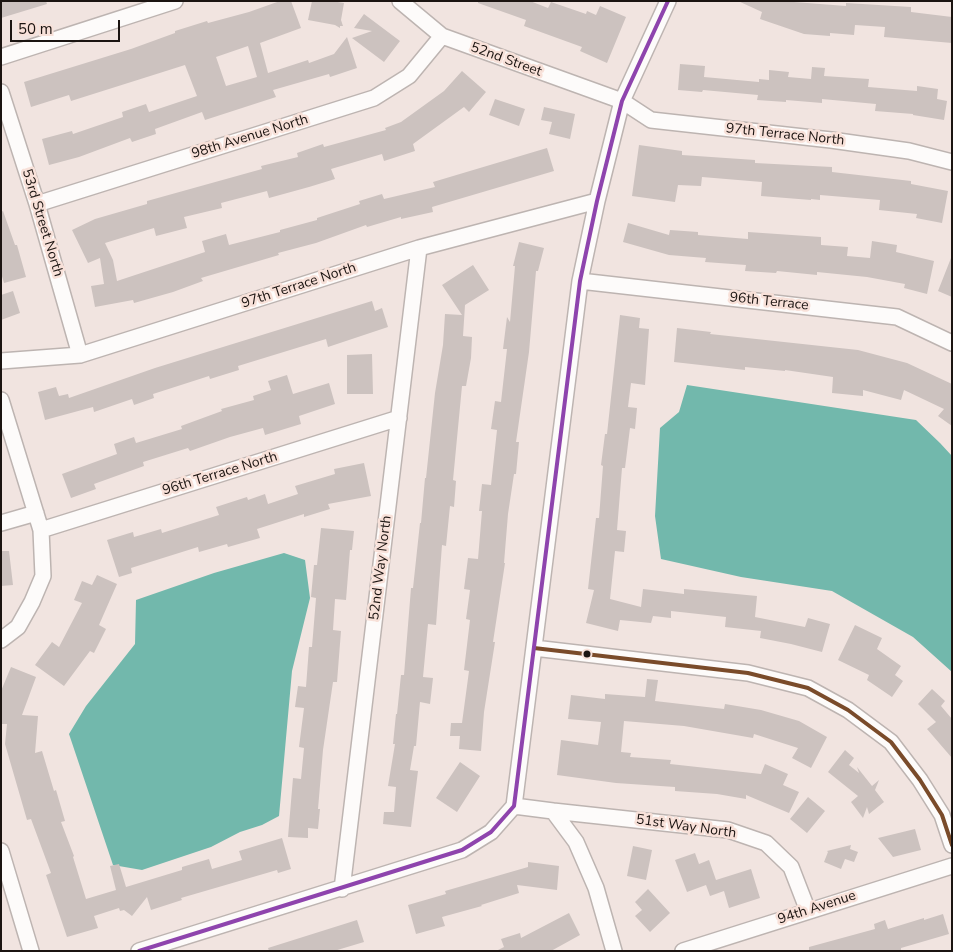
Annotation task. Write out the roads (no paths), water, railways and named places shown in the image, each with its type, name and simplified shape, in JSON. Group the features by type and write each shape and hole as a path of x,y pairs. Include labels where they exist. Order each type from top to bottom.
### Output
{"street":[{"path":"1,57 175,1"},
{"name":"52nd Street","path":"400,1 442,36 622,101"},
{"path":"139,951 462,850 491,832 514,806 580,281 597,201 622,101 668,1"},
{"name":"98th Avenue North","path":"37,204 374,98 408,76 442,36"},
{"name":"53rd Street North","path":"1,92 37,204 80,355"},
{"name":"97th Terrace North","path":"622,101 652,120 899,149 952,162"},
{"name":"97th Terrace North","path":"1,361 80,355 419,248 597,201"},
{"name":"52nd Way North","path":"342,889 419,248"},
{"name":"96th Terrace","path":"580,281 897,317 952,343"},
{"path":"1,400 41,530 43,576 32,602 18,627 1,640"},
{"name":"96th Terrace North","path":"41,530 399,418"},
{"path":"1,523 36,512"},
{"path":"534,648 748,673 808,688 848,710 891,742 920,780 942,815 952,844"},
{"name":"51st Way North","path":"514,806 728,830 766,843 791,867 808,911"},
{"path":"553,811 576,842 596,888 614,951"},
{"path":"1,851 31,951"},
{"name":"94th Avenue","path":"683,951 952,866"}],"water":[{"path":"687,385 916,420 940,443 952,456 952,672 913,637 832,591 741,577 661,559 655,516 660,428 679,412"},
{"path":"284,553 305,560 310,598 292,671 279,816 262,825 240,832 211,847 142,870 113,865 69,734 86,706 135,644 136,600 214,573"}]}
